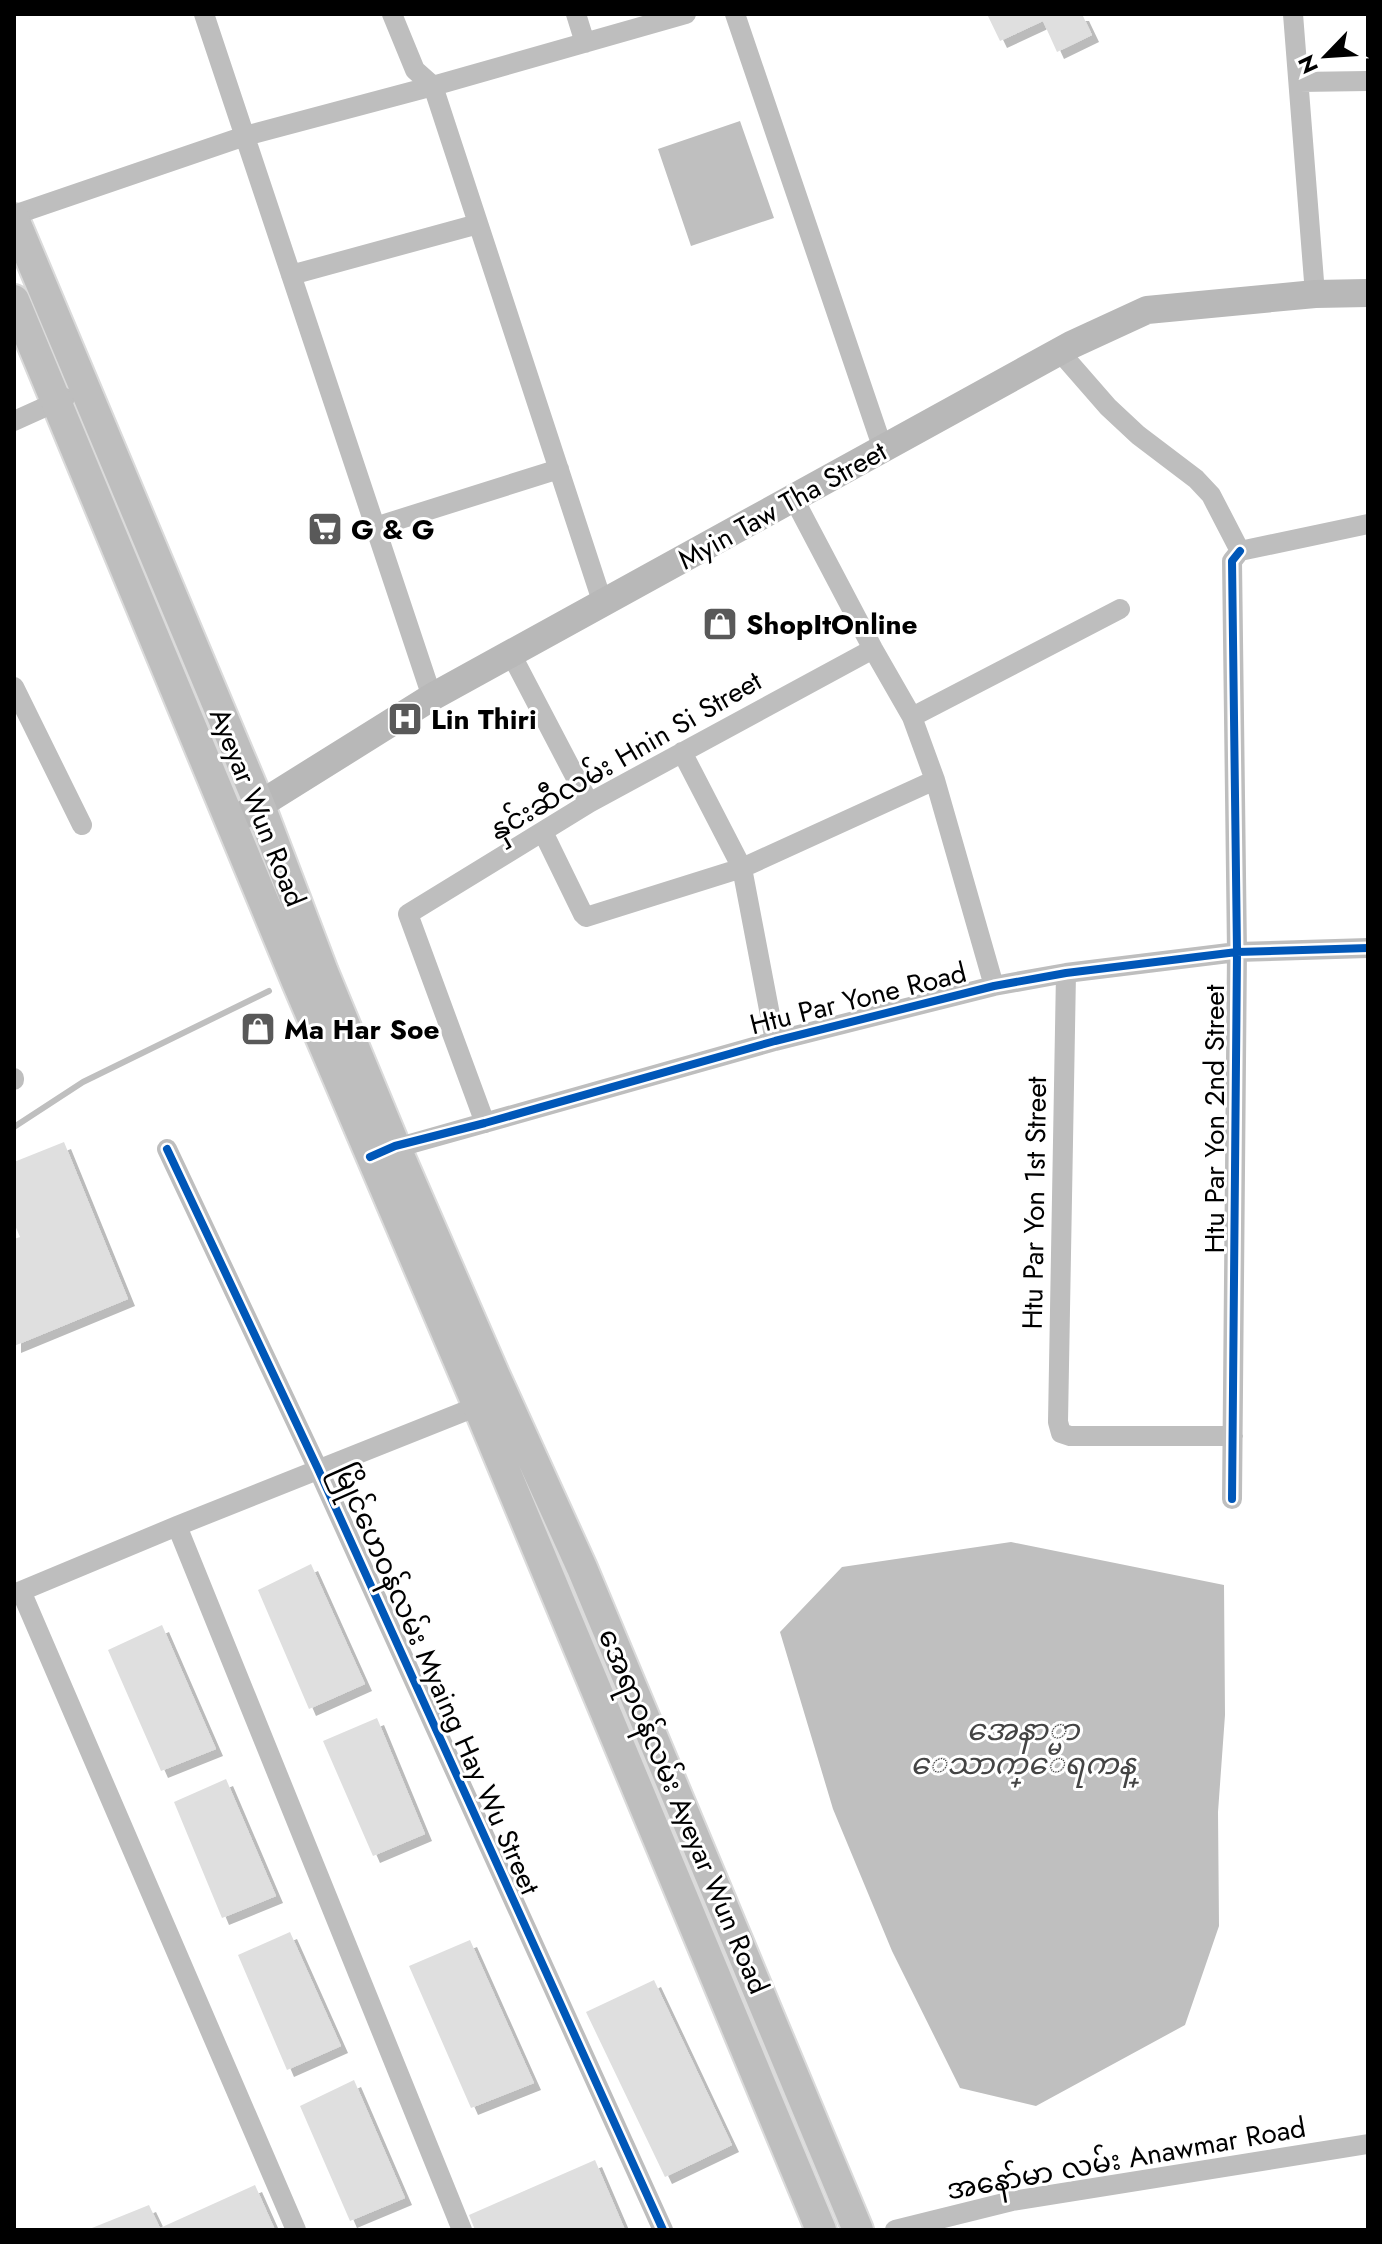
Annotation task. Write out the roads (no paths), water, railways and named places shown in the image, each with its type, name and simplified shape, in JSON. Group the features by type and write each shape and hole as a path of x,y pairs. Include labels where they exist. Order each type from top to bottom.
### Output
{"main road":[{"name":"Ayeyar Wun Road","path":"14,217 260,806 323,972 383,1151"},
{"name":"Myin Taw Tha Street","path":"232,822 432,697 1060,352 1147,310 1315,294 1368,293"},
{"name":"Ayeyar Wun Road","path":"14,300 232,822 383,1151 491,1400"},
{"name":"အေရာဝန်လမ်း Ayeyar Wun Road","path":"491,1400 821,2230"},
{"name":"အေရာဝန်လမ်း Ayeyar Wun Road","path":"491,1400 582,1568 858,2230"}],"street":[{"path":"204,14 432,697"},
{"path":"392,14 415,70 433,86 603,604"},
{"path":"576,14 585,43"},
{"path":"14,217 245,136 686,14"},
{"path":"735,14 883,449"},
{"path":"1293,14 1315,294"},
{"path":"1299,82 1368,81"},
{"path":"291,275 478,224"},
{"path":"1060,352 1108,407 1138,435 1196,479 1211,495 1240,551 1368,524"},
{"path":"14,421 85,390"},
{"path":"375,527 559,469"},
{"path":"794,499 912,717 935,780 994,986"},
{"name":"Htu Par Yon 2nd Street","path":"1232,1499 1237,952 1232,561 1240,551"},
{"path":"912,717 1120,609"},
{"name":"နှင်းဆီလမ်း Hnin Si Street","path":"485,1123 408,914 589,803 873,649"},
{"path":"511,654 589,803"},
{"path":"14,687 82,825"},
{"path":"682,752 742,868 775,1041"},
{"path":"543,832 586,917 742,868 935,780"},
{"name":"Htu Par Yone Road","path":"383,1151 775,1041 994,986 1066,973 1237,952 1368,948"},
{"name":"Htu Par Yon 1st Street","path":"1066,973 1058,1422 1061,1433 1070,1436 1233,1436"},
{"name":"မြိုင်ဟေဝန်လမ်း Myaing Hay Wu Street","path":"167,1149 318,1469 663,2230"},
{"path":"296,2230 18,1593 491,1400"},
{"path":"177,1526 462,2230"},
{"name":"အနော်မာ လမ်း Anawmar Road","path":"895,2230 1012,2201 1368,2144"}],"water":[{"path":"740,121 774,218 691,246 658,149"},
{"name":"အေနာ္မာ ေသာက္ေရကန္","path":"1011,1542 1224,1585 1225,1715 1218,1812 1219,1926 1185,2025 1036,2106 960,2088 892,1951 833,1809 780,1632 842,1567"}],"waterway":[{"path":"14,1127 83,1082 269,991"}],"place":[{"name":"G & G","path":"325,529"},
{"name":"ShopItOnline","path":"720,624"},
{"name":"Lin Thiri","path":"405,719"},
{"name":"Ma Har Soe","path":"258,1029"}]}
